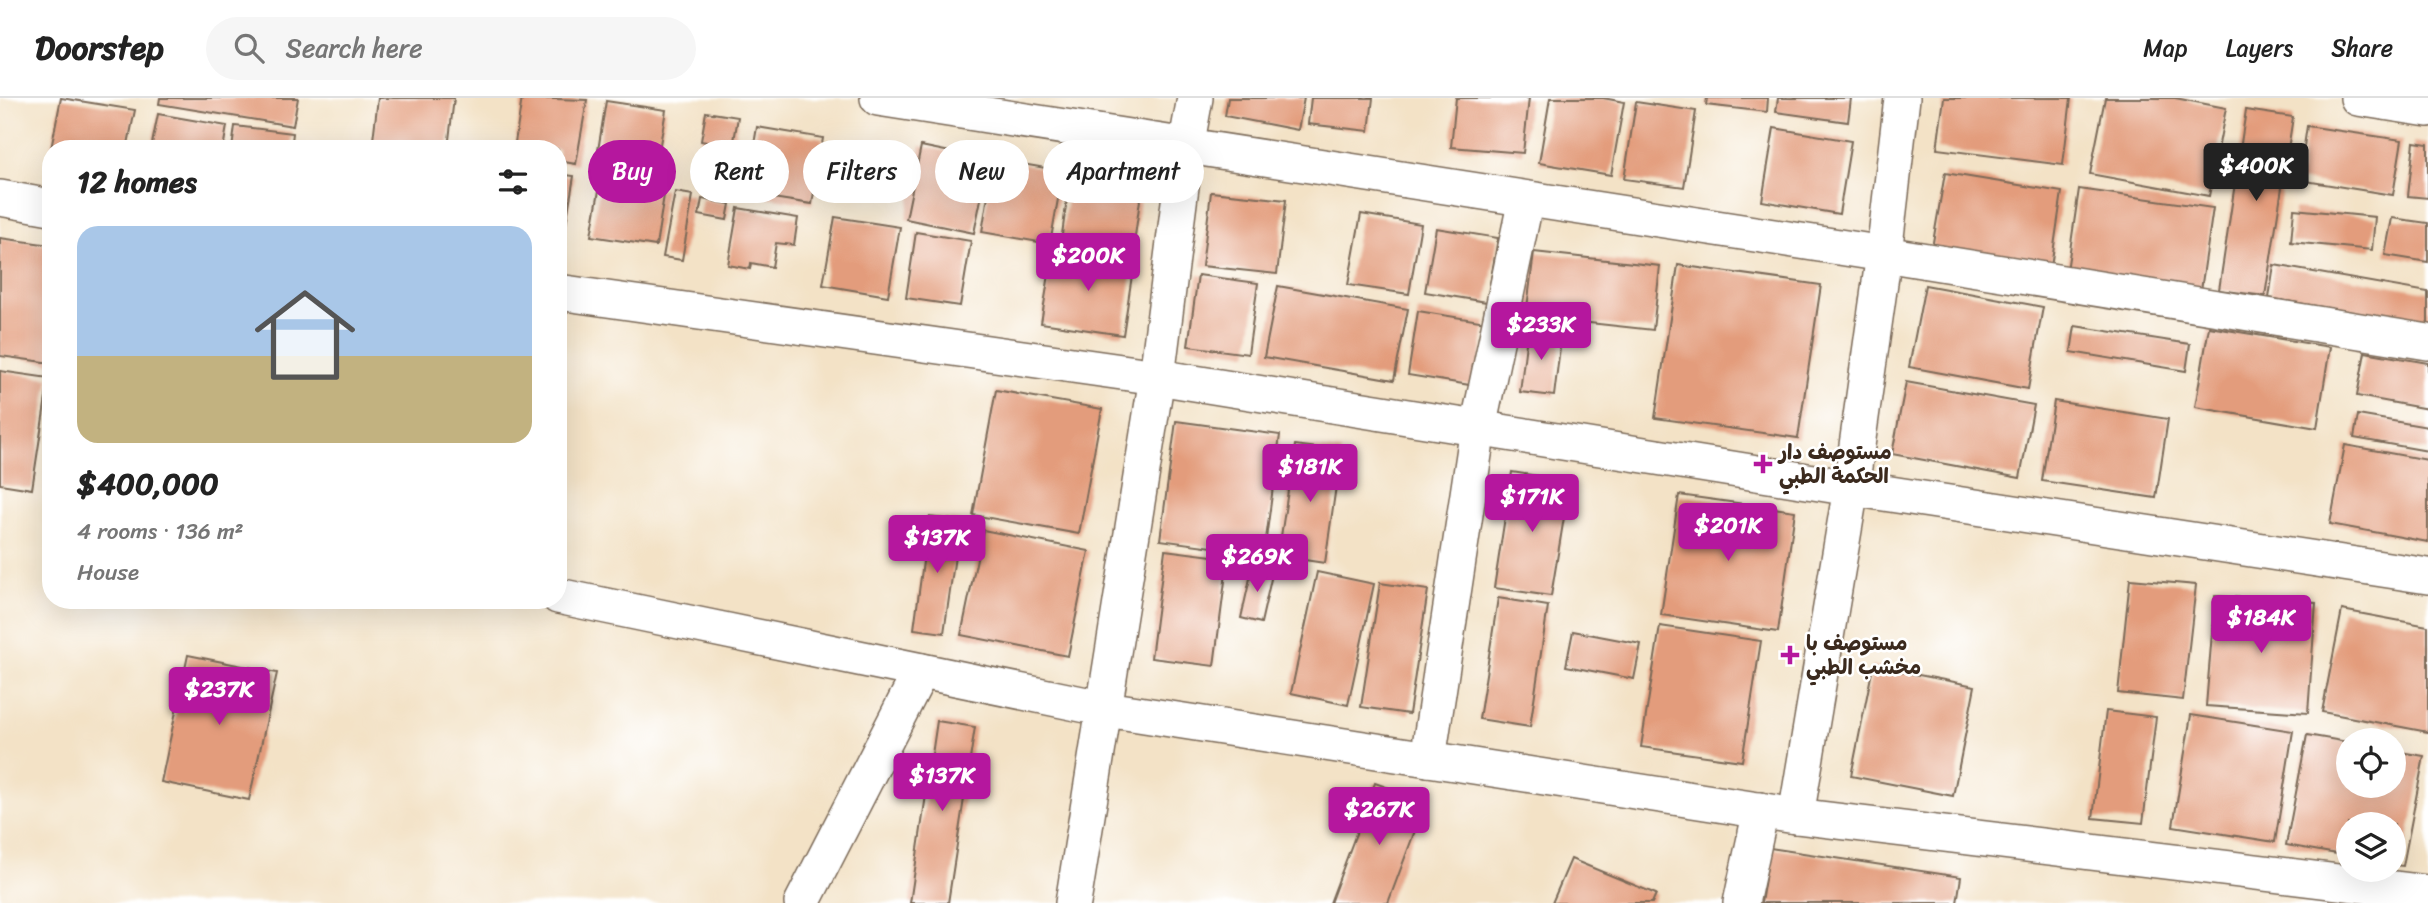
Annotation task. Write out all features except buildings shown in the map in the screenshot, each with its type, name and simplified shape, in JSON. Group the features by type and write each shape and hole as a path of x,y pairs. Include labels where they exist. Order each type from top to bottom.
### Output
{"street":[{"path":"878,98 1142,140"},
{"path":"1187,140 1195,98"},
{"path":"1796,816 1851,488 1884,254 1902,98"},
{"path":"2358,98 2428,109"},
{"path":"1204,150 1884,254 2428,342"},
{"path":"0,198 42,205"},
{"path":"1428,759 1478,428 1526,199"},
{"path":"1073,903 1157,377 1179,203"},
{"path":"567,293 1157,377 1851,488 2428,576"},
{"path":"567,598 1105,709 1796,816 2428,893"},
{"path":"802,903 921,671"},
{"path":"1741,903 1760,810"}],"place":[{"name":"مستوصف دار الحكمة الطبي","path":"1763,464"},
{"name":"مستوصف با مخشب الطبي","path":"1790,655"}]}
